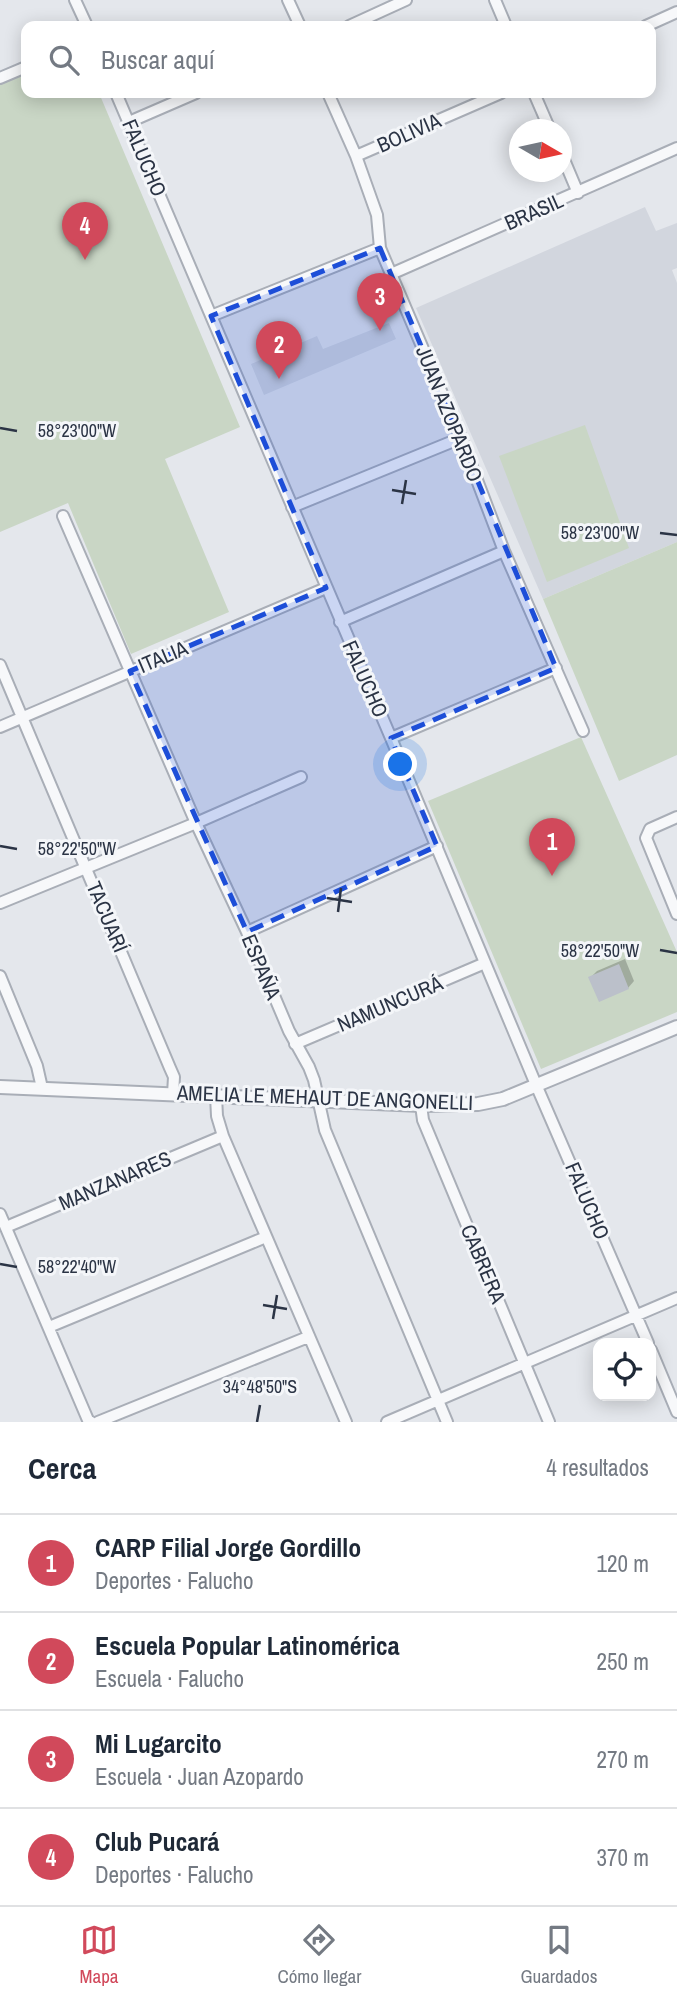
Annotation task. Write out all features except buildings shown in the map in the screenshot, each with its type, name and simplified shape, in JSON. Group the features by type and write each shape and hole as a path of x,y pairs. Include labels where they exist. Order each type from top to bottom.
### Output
{"street":[{"path":"75,0 85,21"},
{"path":"288,0 298,21"},
{"path":"360,21 406,0"},
{"path":"495,0 504,21"},
{"path":"656,21 677,12"},
{"path":"0,78 21,69"},
{"name":"FALUCHO","path":"118,98 646,1338"},
{"path":"129,122 184,98"},
{"name":"JUAN AZOPARDO","path":"330,98 356,156 377,215 380,248 461,438 503,551 583,731"},
{"name":"BOLIVIA","path":"356,156 489,98"},
{"path":"536,98 545,119"},
{"name":"BRASIL","path":"391,274 677,148"},
{"path":"572,178 578,192"},
{"path":"211,316 380,248"},
{"path":"292,507 461,438"},
{"name":"ESPAÑA","path":"63,516 196,823 295,1044 309,1067 325,1130 447,1422"},
{"path":"340,622 503,551"},
{"name":"ITALIA","path":"0,727 326,588"},
{"name":"TACUARÍ","path":"0,665 174,1077 173,1094"},
{"path":"391,738 556,668"},
{"path":"0,903 301,777"},
{"path":"677,817 650,829 646,838 677,914"},
{"path":"247,932 437,846"},
{"name":"NAMUNCURÁ","path":"295,1044 485,962"},
{"path":"0,976 37,1066 42,1088"},
{"name":"AMELIA LE MEHAUT DE ANGONELLI","path":"0,1087 421,1105 492,1103 537,1087 677,1027"},
{"path":"216,1096 217,1116 223,1136 346,1422"},
{"name":"CABRERA","path":"421,1105 423,1120 549,1422"},
{"name":"MANZANARES","path":"6,1227 223,1136"},
{"path":"0,1214 92,1421 308,1336"},
{"path":"49,1327 266,1237"},
{"path":"387,1422 677,1298"},
{"path":"656,1362 677,1412"}],"highlighted area":[{"path":"380,248 556,668 391,738 437,846 247,932 130,671 326,588 211,316"}],"shaded area":[{"path":"645,207 656,231 677,223 677,268 672,270 677,283 677,542 543,599 416,308"},
{"path":"389,323 396,339 264,395 251,364 317,336 323,349"}],"green space":[{"path":"21,69 21,98 101,98 240,427 165,459 229,612 131,654 68,503 0,532 0,78"},
{"path":"585,425 629,548 547,582 499,456"},
{"path":"677,542 677,755 619,781 543,599"},
{"path":"581,737 677,952 677,1012 541,1069 428,801"}],"place":[{"name":"Club Pucará","path":"85,260"},
{"name":"Mi Lugarcito","path":"380,331"},
{"name":"Escuela Popular Latinomérica","path":"279,379"},
{"name":"CARP Filial Jorge Gordillo","path":"552,876"}]}
